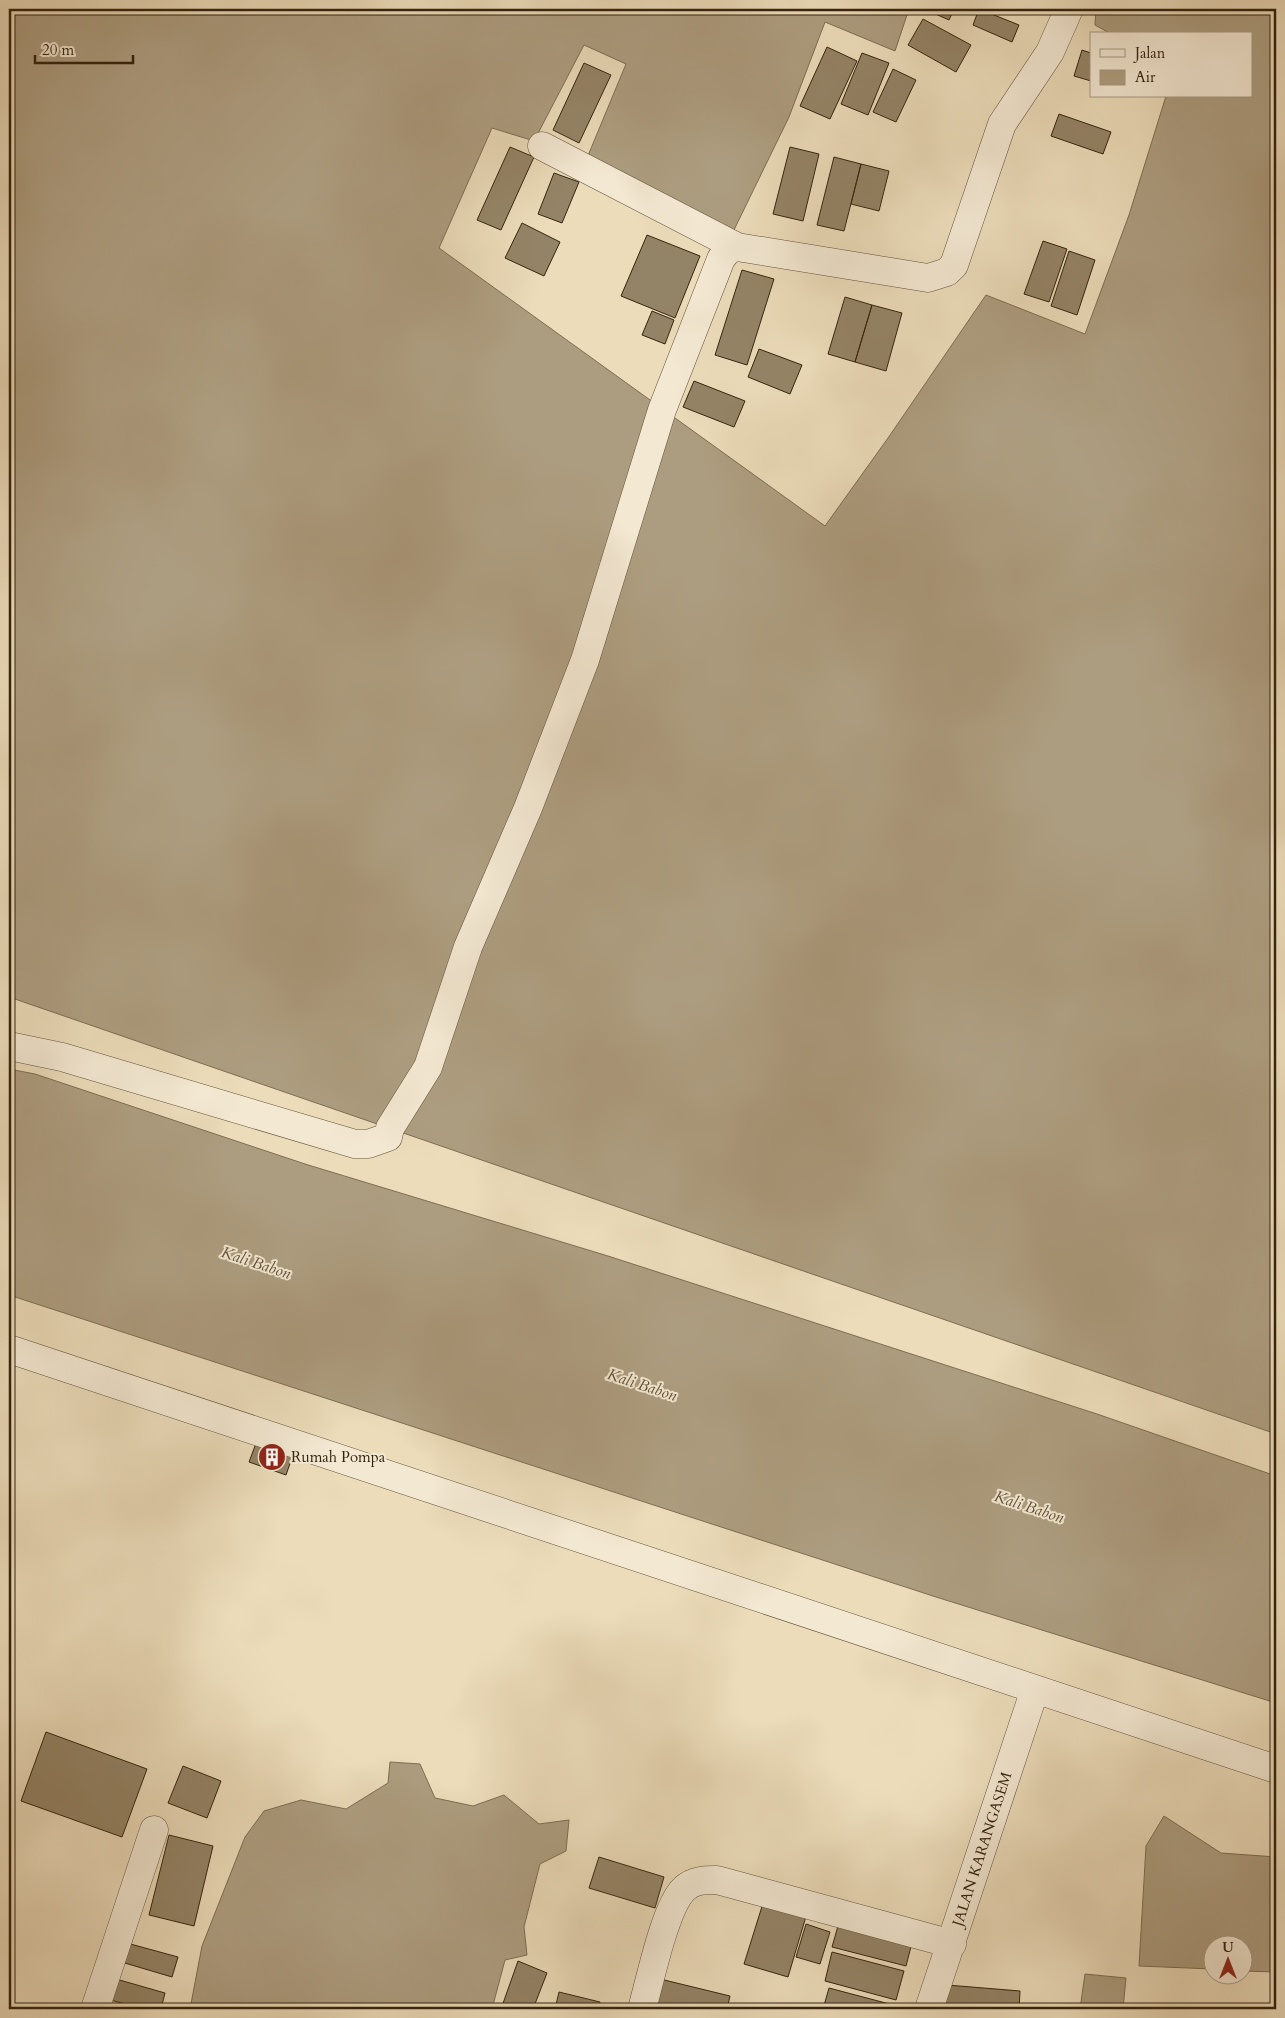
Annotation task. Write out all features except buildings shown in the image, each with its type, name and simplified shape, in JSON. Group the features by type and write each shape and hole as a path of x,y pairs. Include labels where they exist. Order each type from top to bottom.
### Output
{"street":[{"path":"542,146 737,247 928,278 947,272 954,265 1002,124 1050,52 1068,9"},
{"path":"9,1046 62,1057 355,1144 368,1144 388,1137 390,1128 428,1067 468,947 528,808 585,660 662,410 721,260 728,250 737,247"},
{"path":"9,1349 1276,1769"},
{"name":"JALAN KARANGASEM","path":"929,2009 1035,1689"},
{"path":"95,2009 154,1830"},
{"path":"642,2009 668,1920 678,1897 685,1887 698,1880 717,1880 952,1944"}],"water":[{"path":"9,9 909,9 895,51 825,22 789,117 732,234 587,158 626,64 584,45 534,141 492,128 439,248 825,526 986,295 1085,334 1129,215 1165,98 1252,98 1252,32 1107,32 1095,25 1096,9 1276,9 1276,1434 9,997"},
{"name":"Kali Babon","path":"9,1069 35,1074 305,1164 608,1256 1097,1414 1276,1476 1276,1703 936,1597 9,1295"},
{"path":"390,1762 420,1764 435,1798 473,1806 504,1795 539,1824 569,1820 566,1851 540,1864 524,1927 527,1955 505,1960 492,2009 190,2009 202,1946 245,1837 264,1811 301,1800 346,1809 388,1783"},
{"path":"1164,1816 1221,1853 1276,1857 1276,1972 1252,1971 1252,1936 1202,1936 1202,1969 1139,1966 1146,1846"},
{"path":"1085,1974 1126,1978 1123,2009 1080,2009"}],"place":[{"name":"Rumah Pompa","path":"272,1457"}]}
